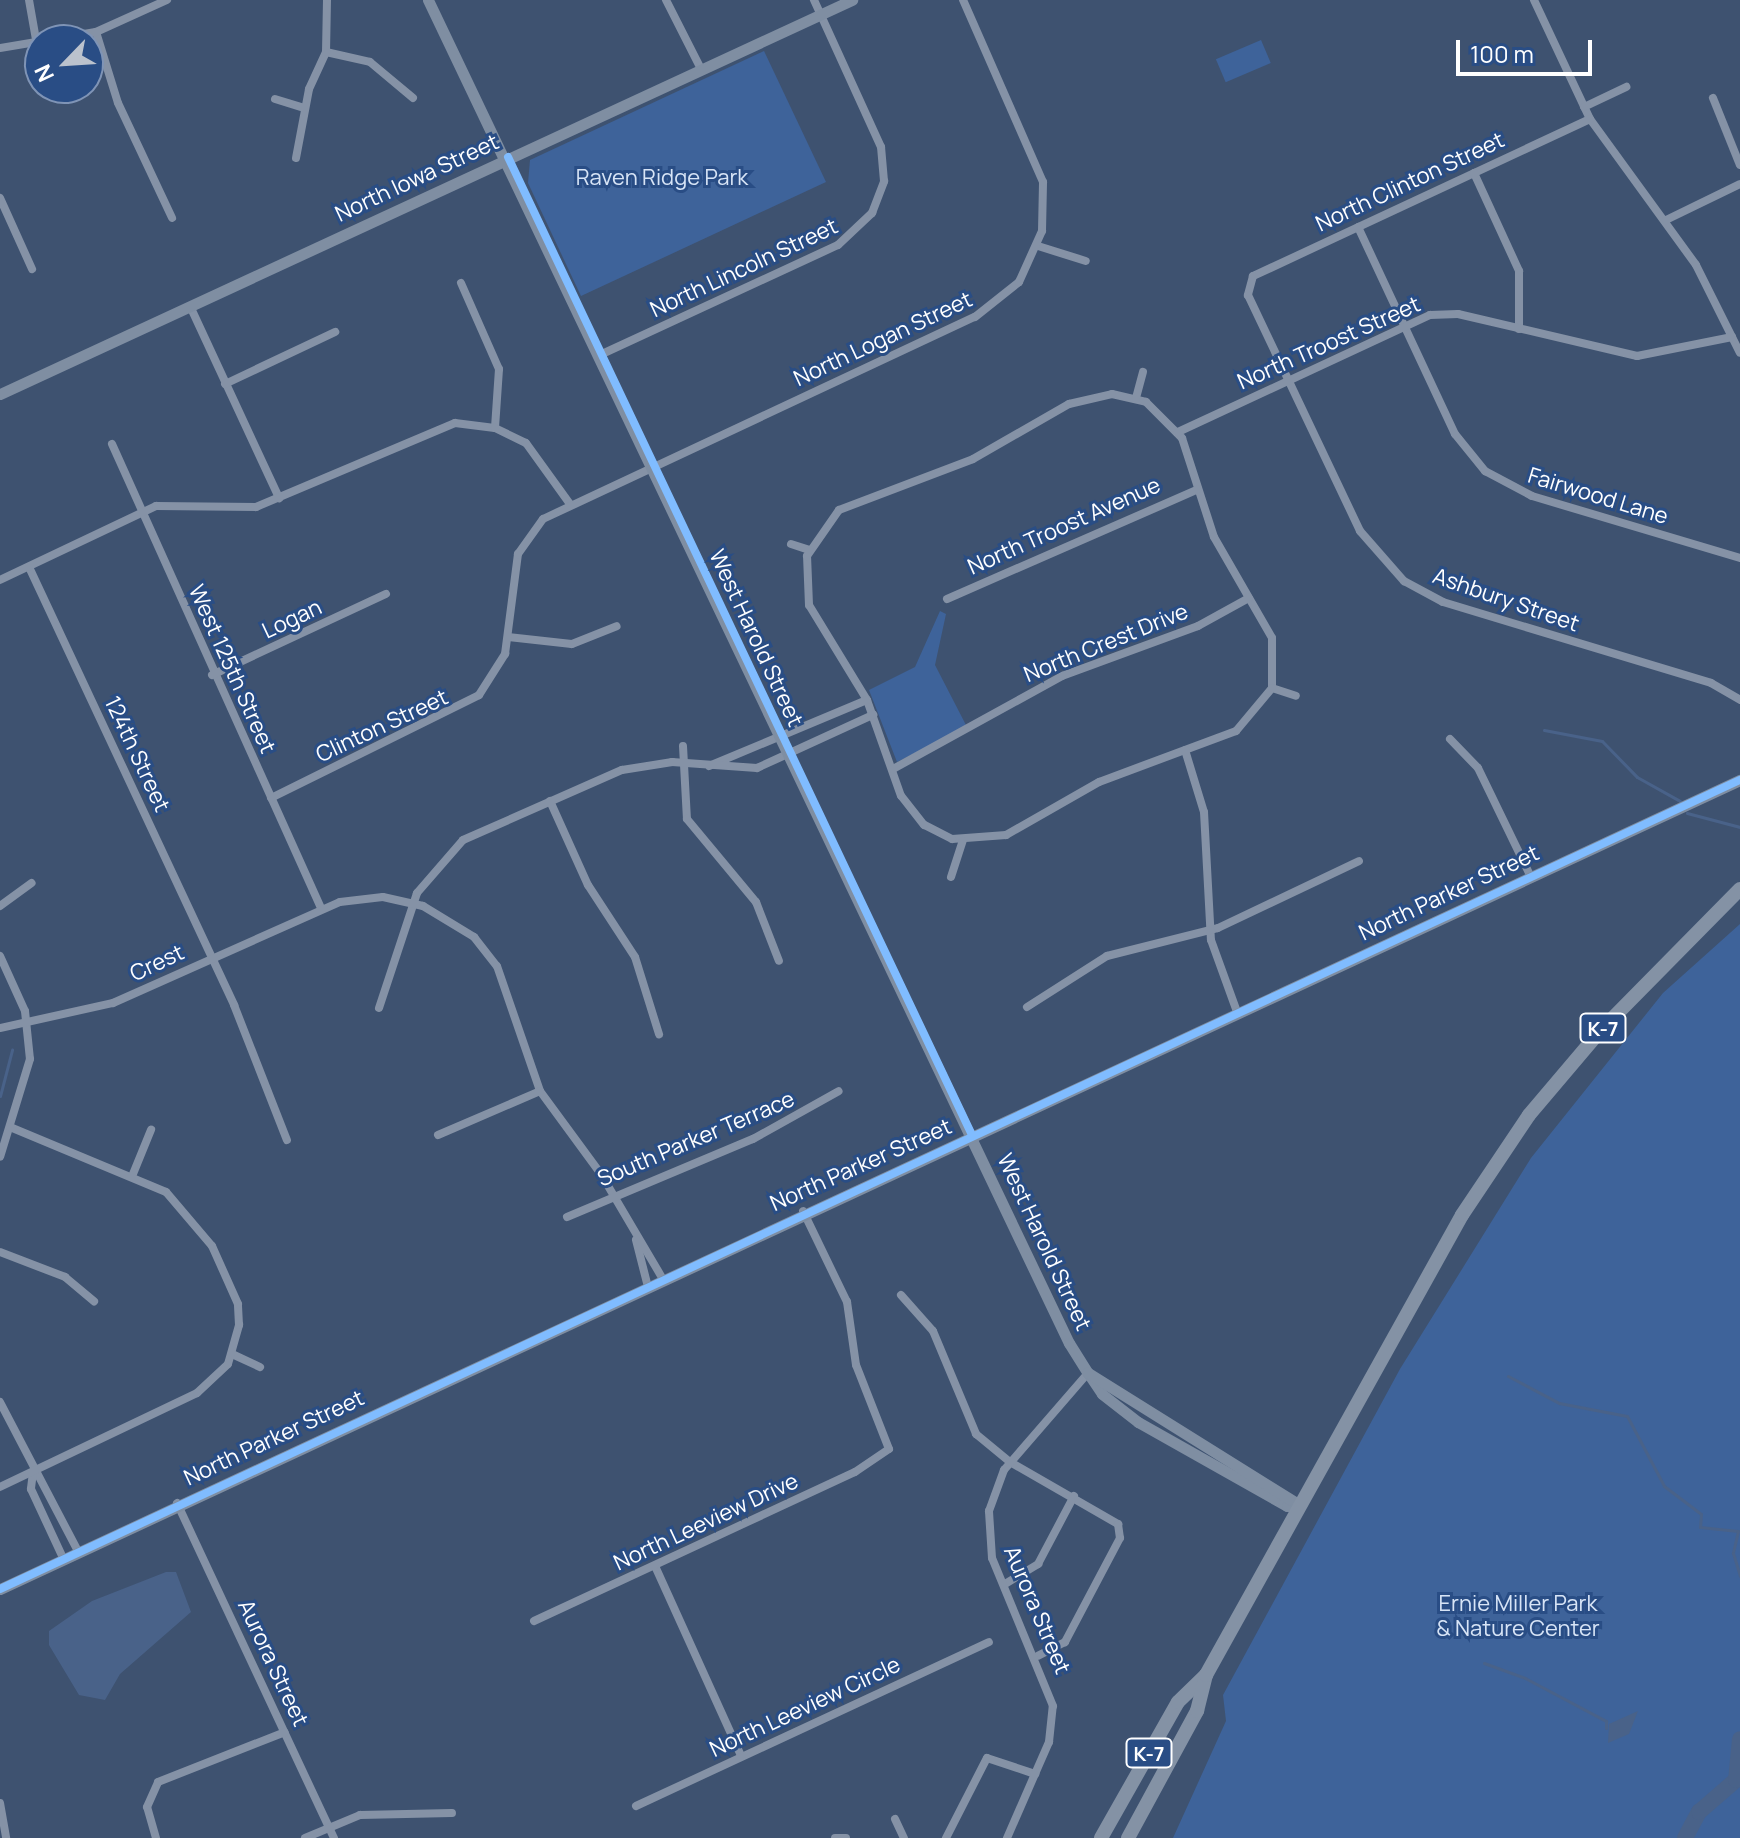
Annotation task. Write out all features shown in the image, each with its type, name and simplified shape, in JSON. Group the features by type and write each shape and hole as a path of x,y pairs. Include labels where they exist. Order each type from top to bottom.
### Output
{"highway":[{"name":"K-7","path":"1128,1838 1197,1711 1206,1675 1428,1268 1529,1115 1682,942 1740,889"},
{"name":"K-7","path":"1101,1838 1178,1702 1206,1675"}],"street":[{"path":"29,0 33,24"},
{"path":"104,28 167,0"},
{"path":"296,158 305,108 326,52 327,0"},
{"name":"West Harold Street","path":"428,0 508,157 1088,1373 1138,1422 1287,1506 1298,1504"},
{"path":"666,0 701,69"},
{"name":"North Lincoln Street","path":"602,354 846,241 872,213 884,181 881,147 814,0"},
{"name":"North Iowa Street","path":"0,394 852,0"},
{"name":"North Logan Street","path":"654,465 986,311 1019,282 1038,246 1045,207 1037,161 963,0"},
{"path":"1534,0 1590,119 1666,220 1740,353"},
{"path":"0,48 24,41"},
{"path":"326,52 370,62 413,98"},
{"path":"104,58 118,103 172,218"},
{"path":"1584,107 1626,87"},
{"path":"1713,98 1740,165"},
{"path":"275,99 305,108"},
{"name":"North Clinton Street","path":"1248,281 1590,119"},
{"path":"1474,173 1519,271 1519,329"},
{"path":"1666,220 1740,184"},
{"path":"0,198 32,269"},
{"name":"Fairwood Lane","path":"1358,227 1455,434 1494,478 1740,558"},
{"path":"1038,246 1086,261"},
{"name":"Ashbury Street","path":"1248,281 1288,379 1360,531 1404,581 1443,602 1711,683 1740,700"},
{"path":"461,283 499,369 495,428"},
{"path":"190,306 279,498"},
{"name":"North Troost Street","path":"1178,432 1404,325 1458,314 1637,356 1732,337"},
{"path":"225,384 335,332"},
{"path":"1136,398 1143,372"},
{"path":"1136,398 1178,432 1197,490 1275,646 1272,688 1242,727 1099,782 1006,835 963,841 914,816 867,700 809,605 809,550 848,505 973,459 1080,399 1136,398"},
{"path":"0,580 144,512 184,501 247,509 279,498 439,425 495,428 542,459 570,504"},
{"name":"West 125th Street","path":"112,444 212,675 321,908"},
{"name":"Clinton Street","path":"271,798 465,706 500,667 508,637 518,554 543,519 654,465"},
{"name":"North Troost Avenue","path":"947,599 1197,490"},
{"path":"791,544 809,550"},
{"name":"124th Street","path":"29,567 212,957 287,1140"},
{"name":"Logan","path":"212,675 386,594"},
{"name":"North Crest Drive","path":"893,769 1062,676 1198,626 1249,598"},
{"path":"508,637 572,644 617,626"},
{"path":"1272,688 1296,696"},
{"path":"706,766 784,738 867,700"},
{"path":"379,1008 414,903 446,851 622,770 683,763 757,768 873,715"},
{"path":"1450,739 1478,768 1530,875"},
{"path":"683,746 687,819 756,902 779,961"},
{"path":"1185,750 1204,812 1210,930 1237,1012"},
{"name":"North Parker Street","path":"0,1589 661,1276 1740,780"},
{"path":"550,801 588,885 645,977 659,1034"},
{"path":"951,877 963,841"},
{"path":"1027,1007 1119,951 1210,930 1359,861"},
{"path":"0,906 32,883"},
{"name":"Crest","path":"0,1028 113,1003 321,908 383,897 414,903 453,921 497,966 540,1091 613,1193 636,1240"},
{"path":"0,956 27,1022 28,1078 0,1157"},
{"path":"438,1135 540,1091"},
{"name":"South Parker Terrace","path":"567,1217 613,1193 753,1139 839,1091"},
{"path":"0,1487 197,1393 232,1354 238,1304 212,1246 188,1212 133,1174 10,1127"},
{"path":"133,1174 151,1130"},
{"name":"North Leeview Drive","path":"534,1621 655,1566 889,1449 856,1365 847,1302 803,1211"},
{"path":"636,1240 661,1276"},
{"path":"636,1240 647,1283"},
{"path":"0,1252 65,1277 94,1301"},
{"path":"901,1295 933,1331 967,1421 1010,1462 1118,1524 1120,1538 1065,1642 1038,1656"},
{"path":"232,1354 260,1367"},
{"name":"Aurora Street","path":"1007,1838 1053,1726 1050,1687 1005,1584 987,1532 993,1490 1010,1462 1088,1373"},
{"path":"0,1402 33,1472 45,1480 78,1551"},
{"path":"33,1472 31,1489 63,1558"},
{"path":"1005,1584 1038,1564 1074,1496"},
{"name":"Aurora Street","path":"177,1503 334,1838"},
{"path":"655,1566 741,1756"},
{"name":"North Leeview Circle","path":"636,1806 989,1642"},
{"path":"156,1838 150,1791 285,1732"},
{"path":"946,1838 987,1758 1035,1774"},
{"path":"0,1803 6,1838"},
{"path":"305,1838 360,1815 452,1813"},
{"path":"895,1819 904,1838"},
{"path":"835,1838 846,1838"}],"green space":[{"path":"1261,40 1271,63 1226,82 1216,59"},
{"name":"Raven Ridge Park","path":"764,51 826,182 581,296 528,183 530,160"},
{"path":"940,611 946,614 935,665 967,727 897,762 869,690 915,667"},
{"name":"Ernie Miller Park & Nature Center","path":"1740,924 1740,1838 1173,1838 1226,1721 1223,1695 1400,1369 1531,1158 1663,993"}],"shaded area":[{"path":"166,1572 176,1572 191,1612 120,1674 105,1700 79,1695 49,1645 49,1631 92,1601"},
{"path":"1638,1711 1629,1734 1608,1743 1609,1724"}],"waterway":[{"path":"1544,730 1602,741 1637,777 1680,801"},
{"path":"1687,813 1740,827"},
{"path":"0,1096 12,1050"},
{"path":"1508,1376 1559,1403 1627,1416 1664,1486 1701,1514 1700,1527 1738,1531 1733,1553 1740,1576"},
{"path":"1484,1663 1525,1678 1606,1721 1606,1728"},
{"path":"1685,1838 1699,1812 1736,1780 1740,1739"}],"cycle path":[{"path":"508,157 972,1135"},
{"path":"0,1589 1740,780"}]}
